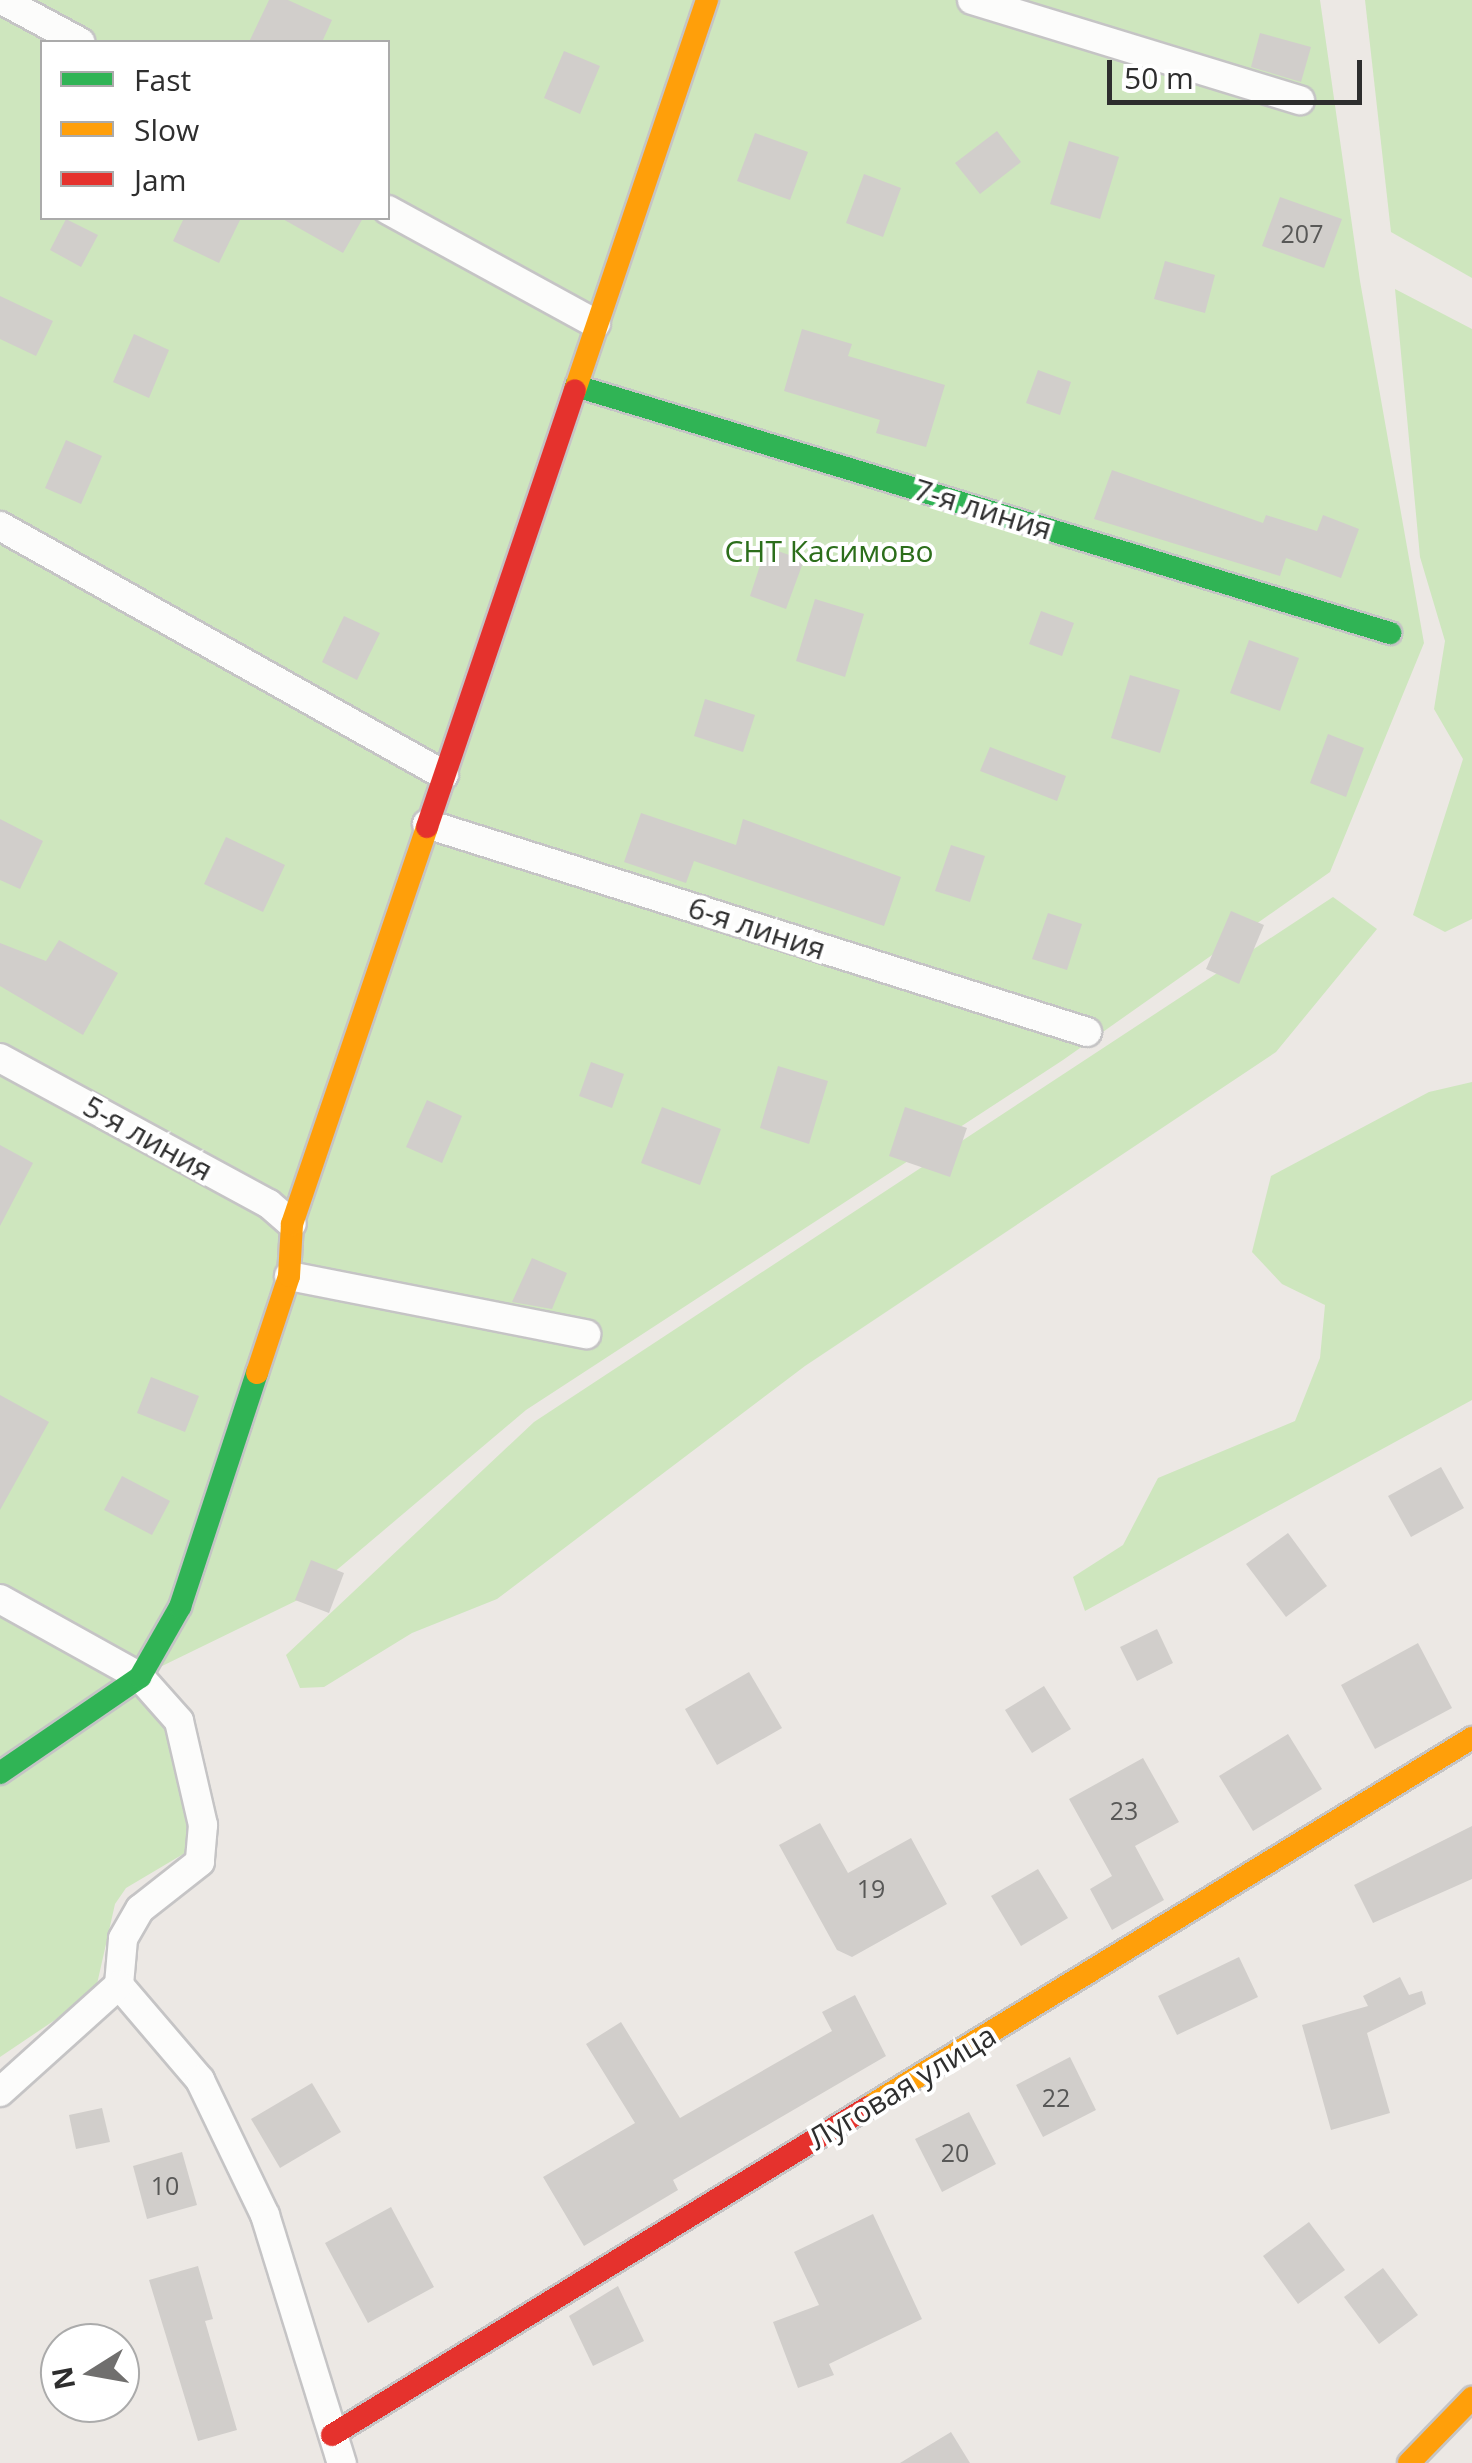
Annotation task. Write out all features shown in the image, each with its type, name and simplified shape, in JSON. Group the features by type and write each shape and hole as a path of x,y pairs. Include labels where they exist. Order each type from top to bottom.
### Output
{"street":[{"path":"2,0 76,40"},
{"path":"0,1773 140,1677 180,1606 289,1276 292,1224 706,0"},
{"path":"972,0 1300,100"},
{"path":"390,211 596,324"},
{"name":"7-я линия","path":"576,386 1390,633"},
{"path":"0,526 444,775"},
{"name":"6-я линия","path":"427,824 1087,1032"},
{"name":"5-я линия","path":"0,1058 269,1204 292,1224"},
{"path":"289,1276 586,1334"},
{"path":"0,1599 140,1677 179,1721 204,1825 200,1862 140,1909 123,1938 119,1985 0,2092"},
{"name":"Луговая улица","path":"332,2435 1472,1738"},
{"path":"119,1985 200,2080 265,2215 342,2463"},
{"path":"1409,2463 1472,2398"}],"green space":[{"name":"СНТ Касимово","path":"0,0 1320,0 1360,281 1424,643 1330,872 1063,1060 526,1410 306,1596 160,1667 144,1692 169,1728 193,1823 191,1839 185,1853 126,1888 115,1904 95,1993 0,2057"},
{"path":"1365,0 1472,0 1472,278 1391,232"},
{"path":"1395,289 1472,329 1472,919 1445,932 1413,915 1463,759 1434,709 1445,641 1420,557"},
{"path":"1333,897 1377,929 1276,1052 805,1366 497,1599 412,1633 324,1687 300,1688 286,1655 534,1422"},
{"path":"1472,1082 1472,1400 1085,1611 1073,1577 1123,1545 1158,1478 1295,1421 1320,1358 1325,1305 1282,1284 1252,1252 1271,1176 1429,1092"}],"building":[{"path":"269,0 288,0 332,20 323,40 250,40"},
{"path":"1260,33 1311,47 1301,82 1251,67"},
{"path":"564,51 600,66 580,114 544,98"},
{"path":"997,131 1021,162 980,194 955,163"},
{"path":"755,133 808,152 790,200 737,181"},
{"path":"1069,141 1119,157 1100,219 1050,204"},
{"path":"864,174 901,188 883,237 846,223"},
{"path":"1280,197 1342,219 1324,268 1262,246"},
{"path":"65,220 98,235 81,267 50,250"},
{"path":"183,220 240,220 219,263 173,241"},
{"path":"285,220 362,220 343,253"},
{"path":"1165,261 1215,275 1205,313 1154,299"},
{"path":"0,296 53,321 36,356 0,339"},
{"path":"802,329 852,344 848,356 945,385 926,447 876,433 880,420 784,391"},
{"path":"134,334 169,350 149,398 113,382"},
{"path":"1038,370 1071,382 1060,415 1026,403"},
{"path":"66,440 102,456 81,504 45,488"},
{"path":"1112,470 1263,523 1266,515 1317,531 1323,515 1359,529 1341,578 1286,558 1280,576 1094,519"},
{"path":"766,547 804,560 786,609 750,596"},
{"path":"815,599 864,614 845,677 796,661"},
{"path":"1041,611 1074,623 1062,656 1029,644"},
{"path":"344,616 380,633 357,680 322,662"},
{"path":"1249,640 1299,658 1280,711 1230,693"},
{"path":"1130,675 1180,690 1160,753 1111,738"},
{"path":"705,699 755,715 743,752 694,736"},
{"path":"1328,734 1364,748 1346,797 1310,783"},
{"path":"990,747 1066,776 1057,801 980,771"},
{"path":"641,813 736,845 743,819 901,877 884,926 694,861 686,883 624,862"},
{"path":"0,819 43,841 20,889 0,880"},
{"path":"226,837 285,865 263,912 204,884"},
{"path":"951,845 985,856 970,902 935,891"},
{"path":"1231,911 1264,925 1239,984 1206,969"},
{"path":"1048,913 1082,924 1067,970 1032,959"},
{"path":"59,940 118,973 83,1035 0,986 0,943 46,961"},
{"path":"591,1062 624,1074 612,1108 579,1096"},
{"path":"778,1066 828,1081 809,1144 760,1128"},
{"path":"427,1100 462,1116 442,1163 406,1147"},
{"path":"662,1107 721,1129 700,1185 641,1163"},
{"path":"905,1107 967,1128 950,1177 889,1156"},
{"path":"0,1145 33,1163 0,1226"},
{"path":"532,1258 567,1273 552,1309 512,1302"},
{"path":"151,1377 199,1396 185,1432 137,1413"},
{"path":"0,1395 49,1422 0,1510"},
{"path":"1441,1467 1464,1508 1411,1537 1388,1496"},
{"path":"122,1476 170,1501 152,1535 104,1510"},
{"path":"1288,1533 1327,1586 1286,1617 1246,1564"},
{"path":"311,1560 344,1573 329,1613 295,1600"},
{"path":"1157,1629 1173,1663 1137,1681 1120,1647"},
{"path":"1418,1643 1452,1708 1375,1749 1341,1685"},
{"path":"749,1672 782,1728 717,1765 685,1709"},
{"path":"1044,1686 1071,1729 1032,1753 1005,1710"},
{"path":"1288,1734 1322,1789 1253,1831 1219,1776"},
{"path":"1143,1758 1179,1822 1135,1846 1164,1900 1112,1930 1090,1889 1112,1876 1069,1799"},
{"path":"820,1823 848,1873 911,1838 947,1904 852,1957 837,1950 779,1845"},
{"path":"1472,1826 1472,1879 1373,1923 1354,1885"},
{"path":"1038,1869 1068,1918 1021,1946 991,1896"},
{"path":"1239,1957 1258,1997 1177,2035 1158,1996"},
{"path":"1400,1977 1409,1995 1422,1991 1426,2004 1367,2033 1390,2113 1331,2130 1302,2025 1368,2006 1363,1996"},
{"path":"855,1995 886,2056 673,2180 678,2190 584,2246 543,2177 635,2123 586,2044 621,2022 680,2118 832,2031 822,2012"},
{"path":"1070,2057 1096,2110 1043,2137 1016,2085"},
{"path":"312,2083 341,2132 280,2168 251,2119"},
{"path":"102,2108 110,2142 76,2149 69,2115"},
{"path":"969,2112 996,2164 942,2192 915,2139"},
{"path":"182,2152 197,2205 147,2219 133,2166"},
{"path":"391,2207 434,2287 368,2323 325,2243"},
{"path":"873,2214 922,2319 829,2364 834,2375 798,2388 773,2322 819,2305 794,2252"},
{"path":"1309,2222 1345,2270 1298,2304 1263,2256"},
{"path":"198,2266 213,2319 205,2321 237,2430 198,2441 149,2280"},
{"path":"1383,2268 1418,2315 1379,2344 1344,2297"},
{"path":"618,2286 644,2341 593,2366 569,2316"},
{"path":"951,2432 970,2463 900,2463"}],"traffic: fast":[{"path":"576,386 1390,633"},
{"path":"0,1773 140,1677 180,1607 257,1373"}],"traffic: slow":[{"path":"575,390 707,0"},
{"path":"257,1373 289,1276 292,1224 427,827"},
{"path":"868,2107 1472,1738"},
{"path":"1409,2463 1472,2398"}],"traffic: jam":[{"path":"427,827 575,390"},
{"path":"332,2435 868,2107"}]}
